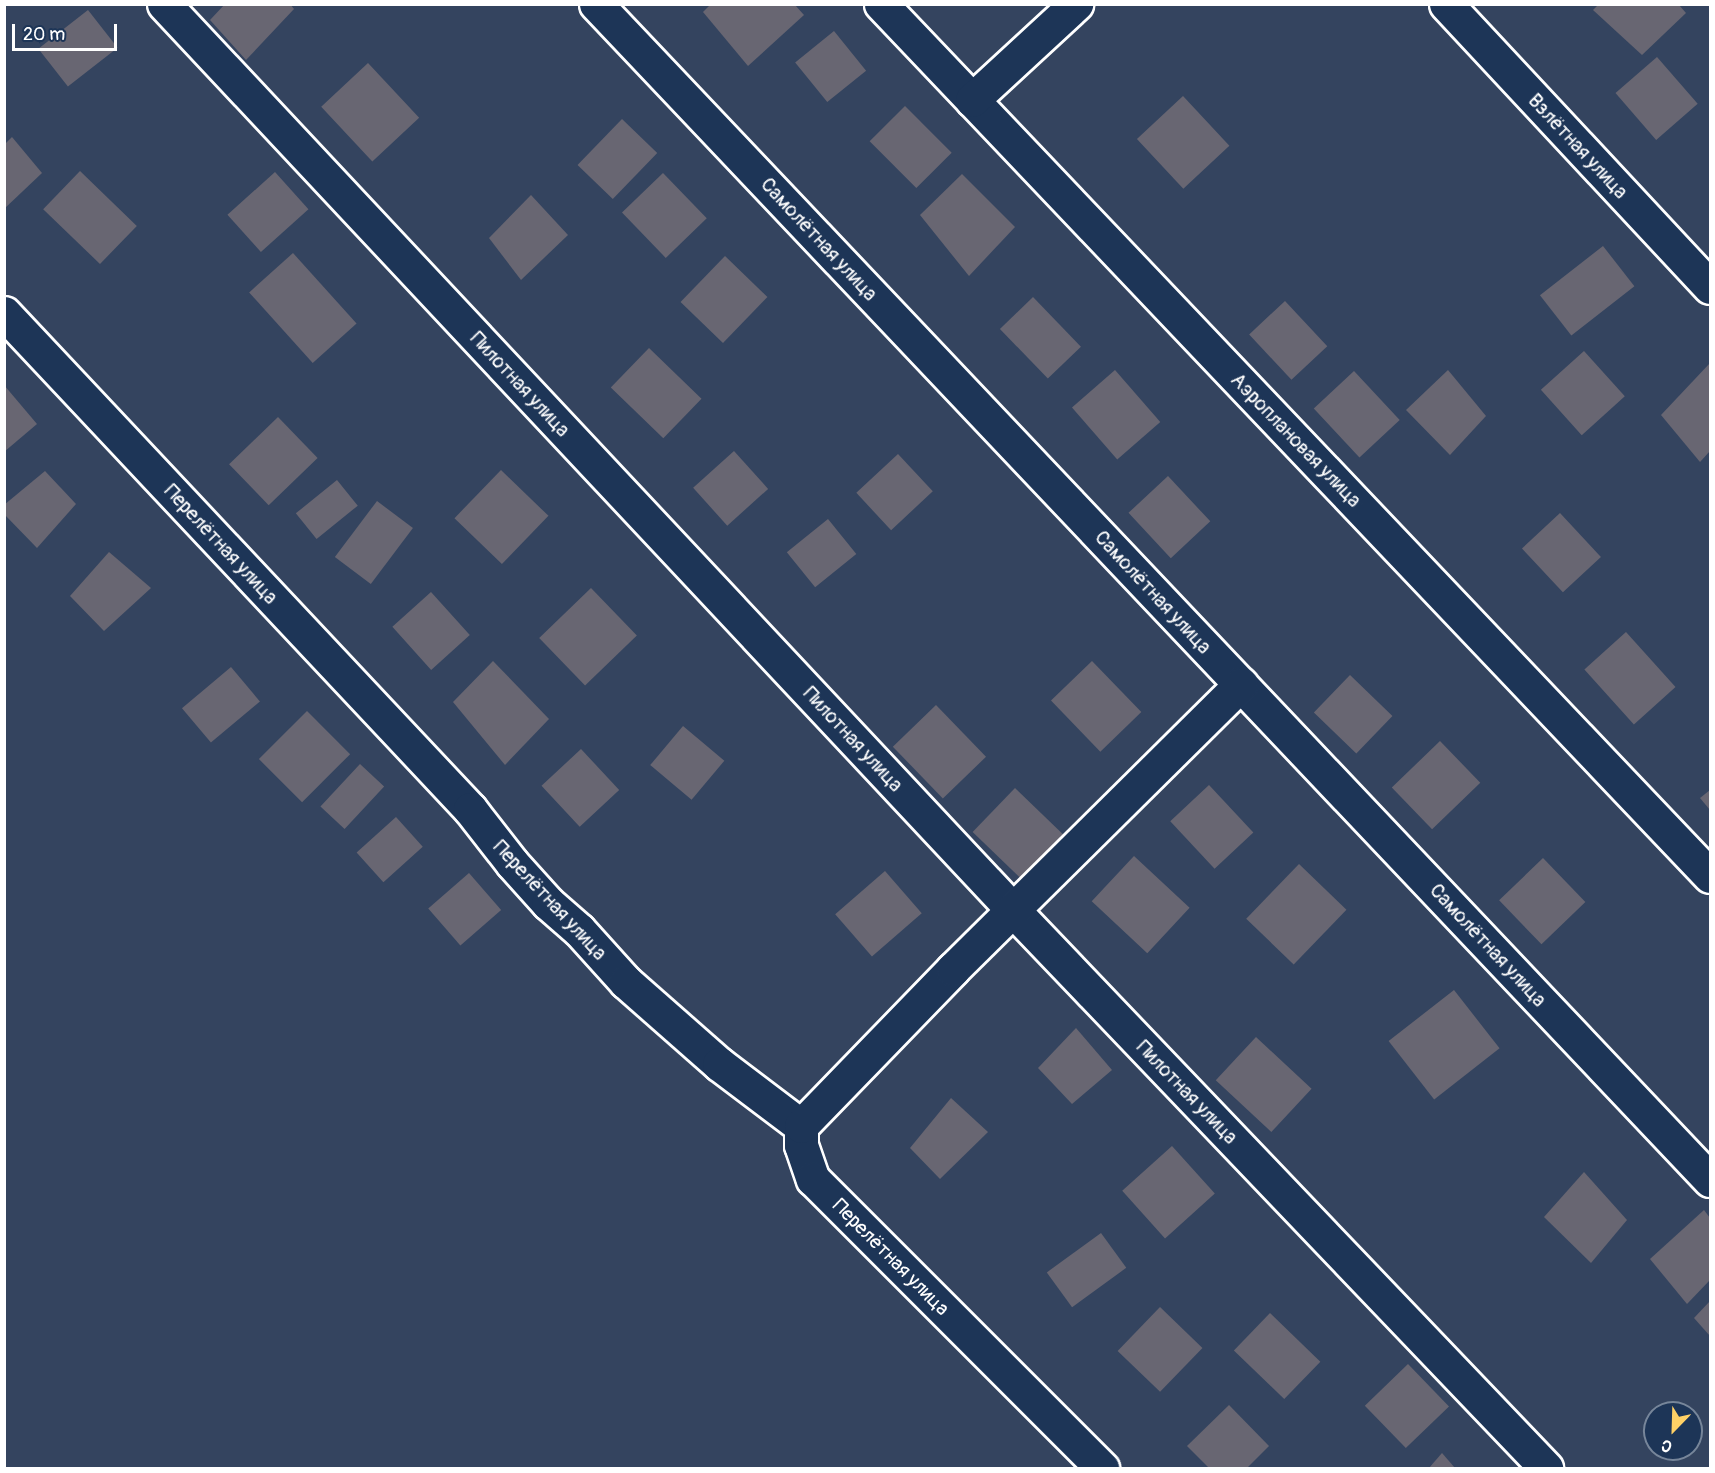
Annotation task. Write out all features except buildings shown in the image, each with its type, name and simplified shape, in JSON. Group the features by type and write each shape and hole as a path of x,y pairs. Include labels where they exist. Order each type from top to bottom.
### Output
{"street":[{"name":"Пилотная улица","path":"164,4 1013,910 1546,1468"},
{"name":"Самолётная улица","path":"596,4 1710,1179"},
{"name":"Аэроплановая улица","path":"881,4 1710,876"},
{"path":"972,100 1076,4"},
{"name":"Взлётная улица","path":"1446,4 1710,287"},
{"name":"Перелётная улица","path":"4,313 470,809 512,863 548,903 579,930 643,997 719,1064 801,1126 801,1145 813,1179 1102,1468"},
{"path":"801,1126 1013,910 1241,684"}]}
